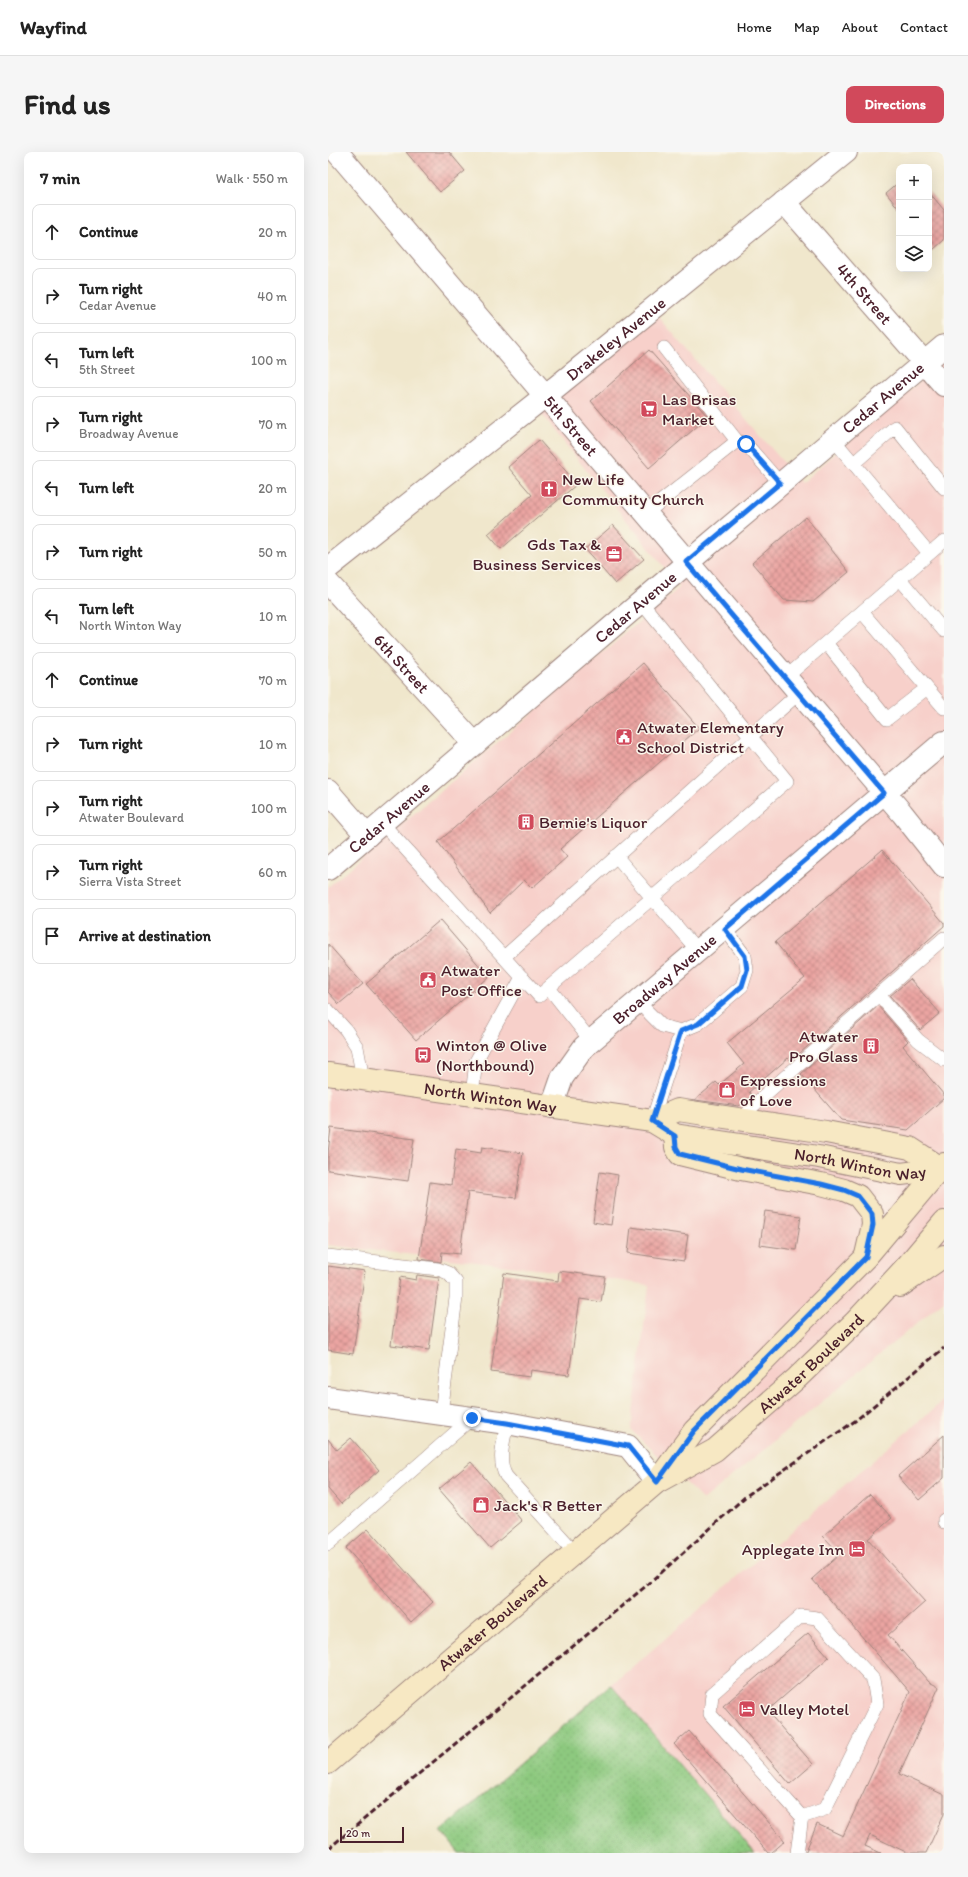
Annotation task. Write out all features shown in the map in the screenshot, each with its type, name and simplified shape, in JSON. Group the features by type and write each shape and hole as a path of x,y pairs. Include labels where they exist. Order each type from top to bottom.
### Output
{"main road":[{"name":"North Winton Way","path":"328,1074 652,1121 675,1136 819,1157 901,1174 943,1168"},
{"name":"North Winton Way","path":"652,1121 678,1110 826,1132 910,1148 943,1168"},
{"path":"675,1136 676,1147 680,1154 741,1169 821,1184 844,1190 858,1196 872,1214 873,1225 866,1257"},
{"name":"Atwater Boulevard","path":"657,1482 694,1431 866,1257 943,1168"},
{"name":"Atwater Boulevard","path":"328,1763 657,1482 715,1450 797,1378 868,1308 906,1267 944,1222"},
{"path":"868,1308 944,1256"}],"street":[{"name":"5th Street","path":"337,152 884,793 944,866"},
{"name":"Drakeley Avenue","path":"328,568 545,396 846,152"},
{"name":"4th Street","path":"784,202 944,385"},
{"name":"Cedar Avenue","path":"328,869 686,562 944,346"},
{"name":"6th Street","path":"328,583 475,744"},
{"name":"Broadway Avenue","path":"552,1107 562,1078 584,1047 944,742"},
{"path":"328,791 375,830"},
{"path":"328,1398 507,1423 628,1446 657,1482"}],"lane":[{"path":"664,348 737,441 746,444 780,483"},
{"path":"854,463 895,427 944,488"},
{"path":"833,439 929,553"},
{"path":"645,514 737,441"},
{"path":"504,956 750,736 826,643 944,541"},
{"path":"900,579 944,631"},
{"path":"544,992 787,780 641,602"},
{"path":"862,612 944,708"},
{"path":"826,643 887,719 927,688"},
{"path":"375,830 504,956 522,977 544,992 591,1041"},
{"path":"616,856 698,951"},
{"path":"638,1002 662,1026 681,1031 698,1024 742,986 747,970 745,956 725,929"},
{"path":"743,1120 752,1107 769,1091 944,938"},
{"path":"472,1095 476,1061 522,977"},
{"path":"879,995 918,1040 944,1060"},
{"path":"328,1010 346,1030 357,1047 362,1079"},
{"path":"652,1121 681,1031"},
{"path":"328,1256 438,1269 448,1273 456,1282 456,1298 440,1413"},
{"path":"328,1544 472,1418"},
{"path":"507,1423 501,1461 504,1472 517,1489 575,1552"},
{"path":"797,1853 802,1817 710,1714 712,1694 801,1616 817,1618 873,1679 877,1704 825,1809 802,1817"}],"shaded area":[{"path":"658,316 801,483 944,361 944,1301 703,1500 631,1430 649,1285 554,1271 328,1245 328,887 680,587 538,410"},
{"path":"944,1400 944,1853 755,1853 611,1685"}],"green space":[{"path":"611,1685 755,1853 459,1853 441,1831"}],"building":[{"path":"406,152 449,152 465,171 440,192"},
{"path":"896,185 896,205 886,193"},
{"path":"932,196 944,210 944,240 933,250"},
{"name":"Las Brisas Market","path":"649,350 708,417 649,468 591,401"},
{"name":"New Life Community Church","path":"539,440 577,484 501,549 488,534 532,495 508,467"},
{"path":"806,517 849,572 813,602 784,600 752,563"},
{"name":"Gds Tax & Business Services","path":"613,525 644,559 615,584 585,549"},
{"path":"643,663 699,728 560,849 567,857 532,888 524,880 490,913 438,842"},
{"path":"882,850 944,923 944,926 791,1061 788,1058 749,1092 752,1096 739,1106 695,1100 716,1082 719,1085 744,1064 727,1043 805,978 775,942"},
{"name":"Atwater Post Office","path":"440,920 489,977 416,1040 366,984"},
{"path":"328,944 363,984 339,1004 328,992"},
{"path":"910,979 940,1013 920,1030 890,996"},
{"name":"Atwater Pro Glass","path":"878,1006 908,1041 903,1046 944,1095 944,1098 908,1130 841,1120 801,1074"},
{"path":"331,1128 414,1139 408,1181 328,1170 328,1153"},
{"path":"482,1147 523,1153 516,1198 468,1192 460,1254 442,1252 441,1262 419,1259 430,1182 451,1185 456,1149 481,1153"},
{"path":"600,1172 618,1175 611,1225 593,1222"},
{"path":"765,1211 801,1216 796,1250 760,1245"},
{"path":"631,1227 688,1235 684,1261 628,1253"},
{"path":"328,1266 365,1271 353,1354 328,1350"},
{"path":"559,1271 605,1277 601,1302 580,1299 569,1375 531,1370 530,1377 491,1372 504,1273 558,1281"},
{"path":"417,1275 439,1278 429,1350 391,1345 400,1277 416,1280"},
{"path":"944,1435 944,1478 919,1500 898,1476"},
{"path":"351,1438 379,1470 341,1504 328,1489 328,1439 337,1450"},
{"name":"Jack's R Better","path":"471,1462 522,1521 490,1548 439,1489"},
{"path":"870,1494 892,1518 868,1539 925,1602 888,1635 929,1682 939,1687 899,1774 944,1795 944,1814 926,1853 908,1853 870,1835 865,1846 881,1853 805,1853 817,1824 843,1836 910,1692 812,1579 840,1554 823,1536"},
{"path":"368,1529 433,1602 411,1622 346,1548"},
{"name":"Valley Motel","path":"808,1633 829,1657 767,1711 813,1764 790,1784 723,1706"},
{"path":"689,1731 785,1841 771,1853 768,1853 674,1744"}],"railway":[{"path":"328,1849 652,1581 746,1496 855,1421 944,1348"}],"place":[{"name":"Las Brisas Market","path":"649,409"},
{"name":"New Life Community Church","path":"549,489"},
{"name":"Gds Tax & Business Services","path":"614,554"},
{"name":"Atwater Elementary School District","path":"624,737"},
{"name":"Bernie's Liquor","path":"526,822"},
{"name":"Atwater Post Office","path":"428,980"},
{"name":"Atwater Pro Glass","path":"871,1046"},
{"name":"Winton @ Olive (Northbound)","path":"423,1055"},
{"name":"Expressions of Love","path":"727,1090"},
{"name":"Jack's R Better","path":"481,1505"},
{"name":"Applegate Inn","path":"857,1549"},
{"name":"Valley Motel","path":"747,1709"}],"route":[{"path":"472,1418 507,1423 628,1446 657,1482 694,1431 774,1352 866,1257 873,1225 872,1214 858,1196 844,1190 821,1184 791,1177 741,1169 680,1154 676,1147 675,1136 652,1121 681,1031 698,1024 742,986 747,970 745,956 725,929 884,793 686,562 780,483 757,454 746,444"}]}
